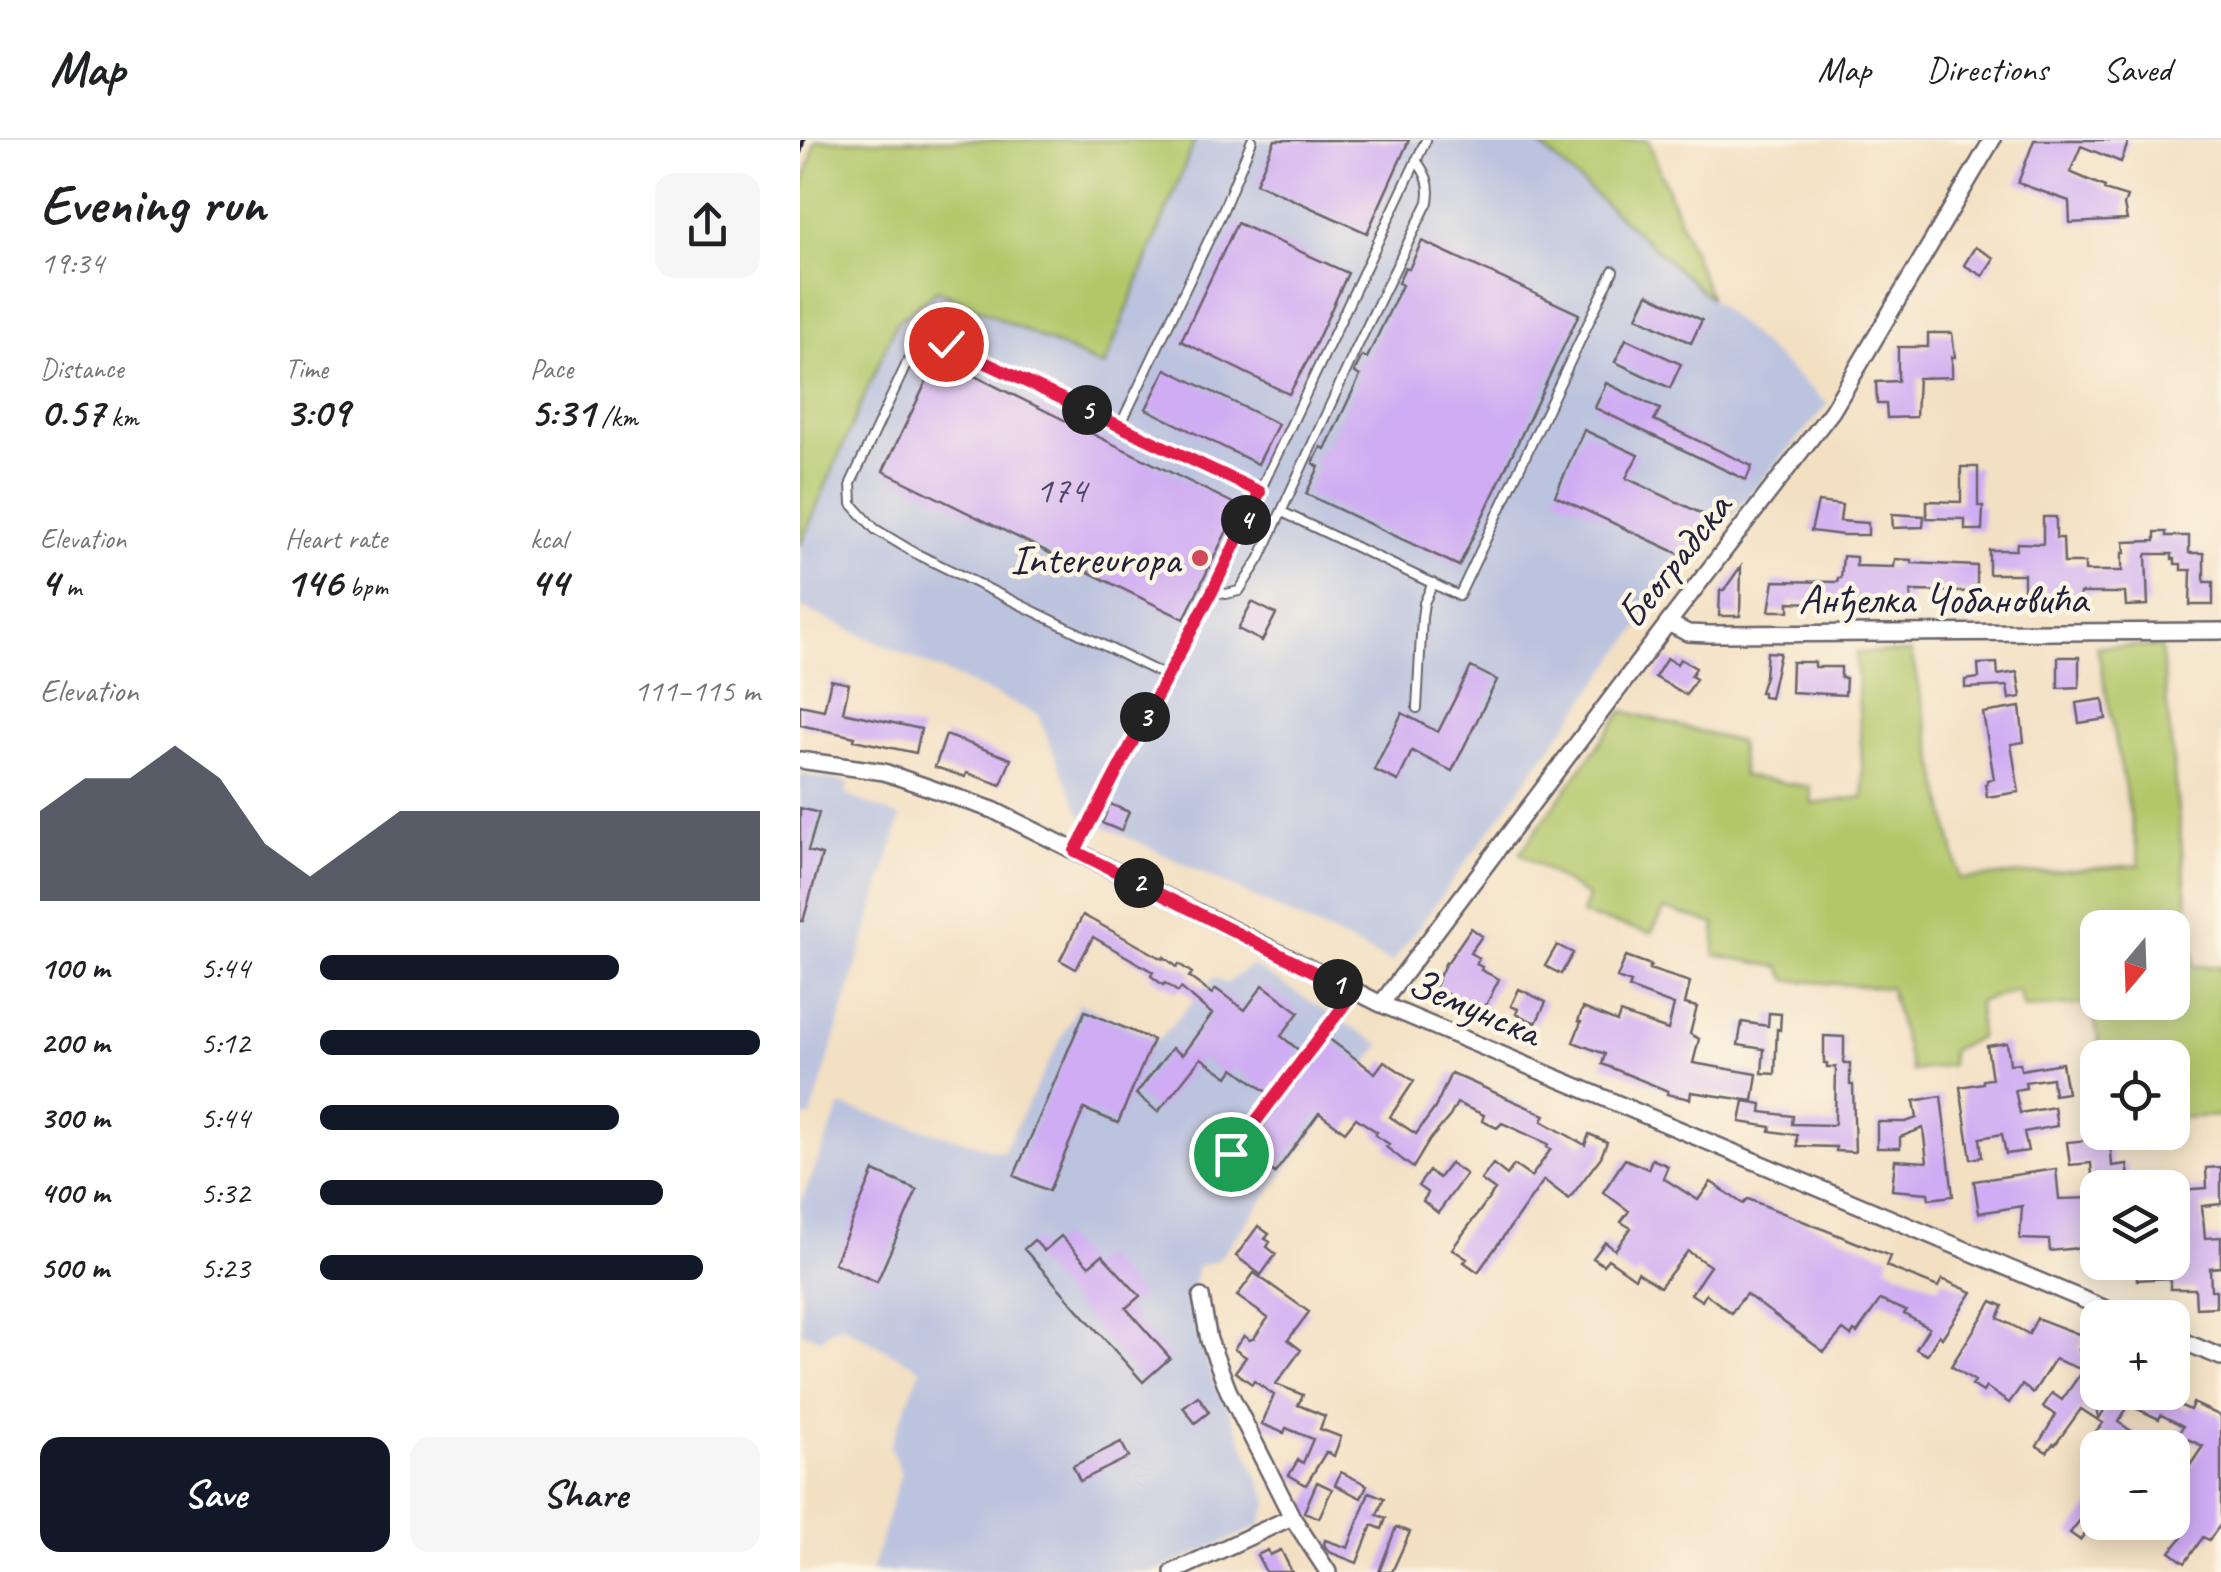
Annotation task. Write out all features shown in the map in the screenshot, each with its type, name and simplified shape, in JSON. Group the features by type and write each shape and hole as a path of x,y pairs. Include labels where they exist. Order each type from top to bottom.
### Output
{"street":[{"name":"Београдска","path":"1381,1004 1832,412 1992,140"},
{"name":"Анђелка Чобановића","path":"1668,623 1688,633 1710,634 2221,631"},
{"name":"Земунска","path":"800,760 884,772 993,810 1354,992 2084,1300"},
{"path":"1201,1297 1217,1363 1244,1422 1292,1517 1328,1572"},
{"path":"2190,1344 2221,1357"},
{"path":"1172,1572 1292,1517"}],"lane":[{"path":"1120,426 1223,210 1252,140"},
{"path":"1075,851 1213,590 1426,140"},
{"path":"1213,590 1226,594 1238,591 1260,558 1282,512 1428,202 1426,174 1416,160"},
{"path":"1282,512 1459,596 1613,271"},
{"path":"1166,676 915,553 874,529 852,504 850,483 913,350 925,342 946,344 1260,492"},
{"path":"1417,708 1422,617 1433,584"},
{"path":"1231,1154 1354,992"}],"shaded area":[{"path":"1195,140 1534,140 1828,404 1666,590 1392,963 1081,815 1037,714 800,607 800,546 896,323 938,290 1104,367"},
{"path":"800,774 849,783 846,795 901,817 811,1118 800,1117"},
{"path":"1251,965 1381,1045 1217,1261 1198,1266 1193,1289 1197,1333 1217,1391 1269,1502 1260,1526 1154,1572 871,1572 901,1473 890,1446 921,1369 842,1325 828,1331 822,1339 801,1332 800,1204 841,1106 1003,1152 1079,1003 1158,1040 1215,977 1226,984"}],"green space":[{"path":"816,140 1195,140 1104,367 937,290 896,323 800,546 800,196"},
{"path":"1534,140 1648,140 1711,299"},
{"path":"2097,646 2161,647 2188,910 2080,910 2080,1005 2023,1008 2018,990 1978,1002 1980,1037 1951,1051 1951,1065 1912,1071 1890,988 1787,980 1780,967 1715,955 1715,924 1665,909 1651,933 1582,915 1588,897 1520,853 1623,711 1739,742 1743,776 1810,787 1812,804 1864,797 1856,653 1911,652 1960,879 2140,865"},
{"path":"2190,927 2194,966 2221,967 2221,1116 2190,1117 2190,1040 2098,1040 2094,1020 2190,1020"}],"building":[{"path":"1275,140 1409,140 1367,233 1256,183"},
{"path":"2034,140 2129,140 2121,162 2081,146 2070,172 2127,197 2127,220 2070,223 2069,201 2018,183"},
{"path":"1237,223 1348,273 1289,394 1181,341"},
{"path":"1422,241 1579,314 1459,566 1306,494 1319,467 1313,463 1321,447 1325,449 1360,376 1354,372 1362,356 1367,358 1402,285 1398,283 1405,267 1409,269"},
{"path":"1975,247 1994,258 1983,276 1964,265"},
{"path":"1648,294 1702,320 1691,343 1637,317"},
{"path":"1928,333 1952,333 1952,377 1918,378 1916,417 1887,418 1886,404 1877,404 1876,382 1898,381 1898,347 1928,347"},
{"path":"1626,339 1681,364 1670,388 1615,362"},
{"path":"938,358 1239,506 1184,619 883,471"},
{"path":"1166,369 1278,424 1258,464 1146,409"},
{"path":"1606,383 1660,409 1654,420 1752,466 1746,480 1595,408"},
{"path":"1584,430 1638,455 1626,478 1707,516 1688,558 1555,496"},
{"path":"1961,467 1978,467 1982,530 1965,530 1965,519 1927,518 1927,501 1961,502"},
{"path":"1818,502 1842,505 1840,521 1868,523 1868,535 1811,531"},
{"path":"1892,514 1924,516 1923,527 1893,528"},
{"path":"2043,517 2056,517 2056,538 2063,538 2064,563 2085,563 2085,571 2122,571 2124,542 2155,541 2155,532 2189,536 2189,553 2204,553 2204,582 2213,582 2213,605 2190,605 2191,570 2181,570 2172,554 2146,556 2148,605 2126,606 2125,593 2080,593 2079,607 2059,606 2059,595 2024,595 2024,574 1989,574 1989,550 2016,550 2017,543 2043,544"},
{"path":"1843,556 1856,557 1856,566 1894,567 1895,559 1977,566 1977,592 1911,591 1911,607 1789,602 1789,611 1769,611 1774,581 1838,582"},
{"path":"1741,566 1740,616 1719,616 1720,590 1724,590"},
{"path":"1252,602 1276,614 1262,641 1238,629"},
{"path":"1767,652 1780,653 1770,698 1760,692"},
{"path":"2058,657 2079,657 2079,687 2058,688"},
{"path":"1667,658 1677,664 1680,659 1696,668 1691,676 1696,679 1686,695 1655,677"},
{"path":"1792,662 1841,667 1841,678 1846,678 1845,695 1791,692"},
{"path":"1997,663 1998,675 2017,672 2021,697 2009,699 2007,686 1965,688 1965,680 1979,678 1978,664"},
{"path":"1471,667 1497,680 1452,771 1412,751 1398,781 1374,770 1402,713 1438,732"},
{"path":"831,680 849,684 843,712 921,729 916,753 800,725 800,705 824,710"},
{"path":"2103,699 2106,719 2079,723 2076,703"},
{"path":"2020,707 2024,742 2011,744 2019,792 1987,797 1985,784 1994,779 1983,713"},
{"path":"946,735 1011,759 1001,785 935,767"},
{"path":"1110,804 1129,812 1121,831 1102,823"},
{"path":"800,808 819,813 808,851 822,855 803,921 800,921"},
{"path":"1083,915 1177,967 1179,964 1212,994 1216,989 1245,1010 1263,985 1299,1012 1281,1036 1300,1051 1268,1093 1234,1068 1228,1077 1201,1058 1158,1112 1136,1094 1172,1048 1182,1055 1212,1014 1181,988 1178,992 1163,985 1151,976 1153,972 1093,937 1076,969 1060,960"},
{"path":"1471,928 1482,936 1470,953 1479,958 1476,964 1499,979 1483,1011 1434,988 1446,962"},
{"path":"1557,945 1573,953 1561,974 1545,966"},
{"path":"1626,956 1651,965 1649,969 1690,982 1685,1004 1697,1007 1690,1034 1699,1039 1693,1063 1757,1074 1753,1101 1691,1092 1690,1099 1667,1094 1668,1091 1602,1064 1605,1054 1573,1042 1583,1008 1617,1022 1620,1013 1668,1030 1674,1005 1629,988 1631,983 1617,978"},
{"path":"1519,989 1546,1002 1536,1023 1516,1014 1518,1009 1511,1006"},
{"path":"1085,1011 1153,1040 1118,1123 1084,1109 1049,1191 1014,1176"},
{"path":"1769,1013 1781,1014 1775,1074 1762,1073 1764,1049 1738,1045 1742,1022 1768,1026"},
{"path":"1824,1036 1844,1037 1844,1063 1850,1063 1853,1085 1855,1152 1836,1151 1836,1147 1797,1146 1797,1135 1740,1122 1744,1101 1762,1104 1761,1112 1793,1116 1792,1124 1835,1123 1836,1067 1824,1063"},
{"path":"1328,1038 1375,1073 1384,1061 1414,1081 1390,1117 1416,1134 1435,1108 1451,1073 1545,1115 1542,1121 1585,1145 1589,1134 1607,1142 1601,1157 1569,1199 1544,1180 1478,1272 1452,1249 1495,1190 1481,1180 1493,1164 1507,1175 1514,1165 1531,1177 1551,1149 1548,1144 1502,1123 1497,1128 1482,1121 1484,1115 1457,1103 1413,1168 1386,1147 1389,1144 1375,1135 1377,1132 1356,1118 1345,1132 1319,1113 1275,1173 1245,1151"},
{"path":"2007,1043 2010,1064 2020,1063 2021,1070 2062,1063 2067,1093 2054,1095 2052,1078 2025,1082 2026,1088 2015,1090 2020,1113 2054,1107 2057,1126 2024,1132 2028,1151 2006,1154 2002,1134 1980,1138 1982,1157 1971,1159 1960,1087 1992,1079 1987,1046"},
{"path":"1941,1096 1953,1196 1929,1199 1928,1193 1892,1190 1895,1160 1927,1162 1923,1128 1900,1137 1900,1148 1877,1148 1877,1122 1917,1118 1914,1101"},
{"path":"2080,1141 2080,1150 2111,1150 2112,1166 2127,1164 2128,1170 2092,1170 2091,1163 2070,1165 2067,1142"},
{"path":"1625,1159 1648,1169 1652,1159 1668,1166 1663,1178 1698,1200 1711,1182 1743,1204 1748,1199 1890,1256 1886,1266 1938,1287 1942,1279 1972,1292 1927,1355 1916,1349 1929,1328 1904,1314 1906,1311 1880,1300 1857,1333 1854,1331 1851,1336 1843,1330 1824,1352 1746,1294 1731,1313 1706,1294 1702,1301 1691,1294 1710,1266 1688,1251 1660,1287 1638,1272 1635,1278 1608,1259 1603,1265 1593,1258 1605,1242 1615,1250 1631,1228 1621,1222 1629,1211 1603,1192"},
{"path":"1450,1163 1466,1174 1438,1213 1423,1201 1428,1193 1418,1186 1429,1171 1439,1178"},
{"path":"2221,1167 2221,1204 2202,1206 2205,1238 2221,1237 2221,1267 2210,1268 2216,1307 2196,1308 2195,1289 2170,1289 2170,1280 2190,1280 2190,1189 2207,1188 2206,1168"},
{"path":"2056,1169 2059,1199 2080,1198 2080,1255 2079,1248 2050,1251 2049,1240 2020,1239 2022,1206 1979,1213 1974,1181"},
{"path":"874,1171 917,1190 877,1282 834,1263"},
{"path":"1258,1226 1269,1234 1265,1239 1270,1242 1267,1247 1276,1254 1261,1275 1236,1256"},
{"path":"1061,1236 1089,1266 1102,1255 1140,1296 1126,1308 1170,1358 1143,1382 1024,1249 1034,1240 1044,1251"},
{"path":"1254,1273 1309,1312 1288,1340 1301,1350 1276,1384 1303,1395 1298,1405 1325,1416 1320,1429 1341,1437 1334,1456 1326,1452 1306,1485 1289,1475 1298,1460 1303,1463 1313,1439 1262,1424 1274,1395 1235,1372 1246,1357 1234,1349 1244,1336 1254,1338 1268,1318 1237,1296"},
{"path":"1992,1301 2003,1306 1998,1318 2029,1334 2037,1318 2080,1334 2080,1369 2055,1359 2033,1393 2022,1385 2009,1403 1986,1387 1983,1392 1972,1385 1975,1381 1951,1366"},
{"path":"2080,1374 2080,1410 2047,1452 2037,1446 2056,1415 2043,1407 2052,1393 2062,1400"},
{"path":"1198,1396 1209,1412 1195,1423 1183,1407"},
{"path":"2193,1403 2221,1416 2221,1524 2209,1540 2203,1537 2185,1563 2170,1552 2180,1540 2190,1540 2190,1466 2203,1446 2190,1440 2190,1430 2181,1430 2183,1426 2161,1415 2159,1419 2140,1410 2190,1410"},
{"path":"2083,1410 2098,1410 2098,1420"},
{"path":"2104,1410 2126,1410 2118,1422 2130,1430 2097,1430 2103,1423 2098,1420"},
{"path":"1121,1442 1129,1457 1080,1481 1073,1466"},
{"path":"1341,1472 1367,1485 1361,1498 1335,1485"},
{"path":"1317,1482 1332,1489 1319,1518 1304,1512"},
{"path":"1369,1492 1384,1498 1377,1515 1386,1518 1382,1529 1372,1525 1357,1563 1329,1552 1325,1540 1348,1548"},
{"path":"2080,1520 2080,1540 2070,1533"},
{"path":"1396,1527 1410,1532 1392,1572 1379,1572"},
{"path":"1268,1550 1270,1555 1281,1550 1292,1572 1266,1572 1257,1555"}],"railway":[{"path":"800,152 803,140"}],"place":[{"name":"Intereuropa","path":"1200,558"}],"route":[{"path":"946,344 1260,492 1213,590 1075,851 1354,992 1231,1154"}]}
